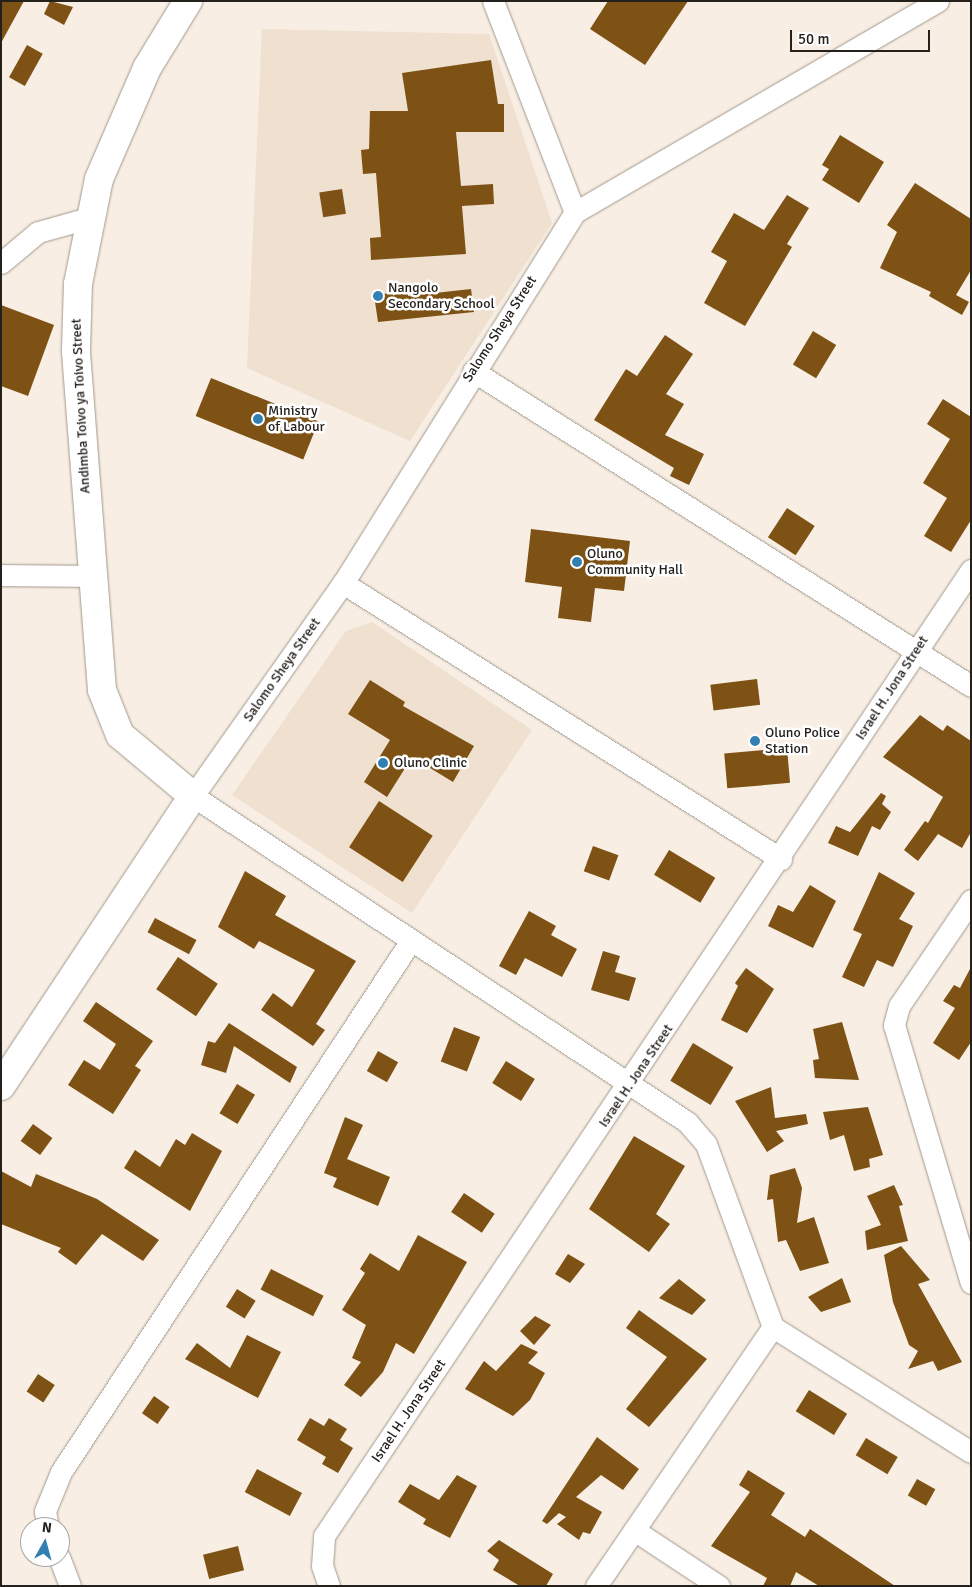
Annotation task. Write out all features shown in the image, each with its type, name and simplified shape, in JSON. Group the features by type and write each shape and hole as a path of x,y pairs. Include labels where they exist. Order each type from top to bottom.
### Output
{"street":[{"name":"Andimba Toivo ya Toivo Street","path":"188,1 147,68 110,151 88,218 78,284 76,350 90,576 102,690 110,717 120,735 193,796"},
{"path":"493,1 575,212"},
{"name":"Salomo Sheya Street","path":"193,796 343,583 473,371 575,212 938,1"},
{"path":"1,263 38,232 88,218"},
{"path":"473,371 971,686"},
{"name":"Israel H. Jona Street","path":"329,1586 321,1559 324,1536 631,1083 971,570"},
{"path":"1,575 90,576"},
{"path":"343,583 781,858"},
{"path":"1,1086 193,796 410,942 631,1083 687,1122 706,1144 773,1327 969,1445"},
{"path":"971,900 899,1006 894,1025 971,1283"},
{"path":"46,1517 45,1511 61,1472 410,942"},
{"path":"596,1586 773,1327"},
{"path":"634,1530 718,1586"},
{"path":"63,1567 70,1586"}],"shaded area":[{"name":"Nangolo Secondary School","path":"262,29 489,34 552,223 410,441 247,368"},
{"name":"Oluno Clinic","path":"372,622 532,730 412,913 232,795 346,631"}],"building":[{"path":"1,1 24,1 1,43"},
{"path":"50,1 73,7 64,25 44,14"},
{"path":"608,1 688,1 645,65 590,29"},
{"path":"27,45 43,54 25,86 9,77"},
{"path":"491,60 498,104 504,104 504,132 456,132 461,186 493,184 494,204 462,206 466,254 371,260 370,238 381,237 376,173 363,174 361,150 369,149 370,111 408,111 402,73"},
{"path":"840,135 884,162 859,203 822,180 829,169 822,165"},
{"path":"915,183 971,219 971,270 956,295 969,302 962,315 929,296 931,292 880,268 897,232 887,225"},
{"path":"342,189 346,214 323,217 319,193"},
{"path":"787,195 809,208 787,244 792,247 745,326 704,303 727,261 711,252 734,213 764,230"},
{"path":"471,289 474,312 378,322 374,295 408,291 408,296"},
{"path":"1,305 54,325 28,396 1,386"},
{"path":"813,331 836,345 816,378 793,364"},
{"path":"665,335 693,354 666,394 684,404 665,435 704,454 689,485 670,476 674,468 594,420 626,369 637,376"},
{"name":"Ministry of Labour","path":"211,378 319,421 303,459 196,416"},
{"path":"943,399 971,417 971,520 951,552 924,536 947,498 923,483 950,439 927,424"},
{"path":"787,508 815,526 796,555 768,537"},
{"name":"Oluno Community Hall","path":"531,529 630,541 624,591 595,588 591,622 558,618 562,587 525,582"},
{"path":"757,679 760,705 714,711 710,685"},
{"path":"370,680 405,702 403,706 474,746 453,782 412,757 387,797 364,782 390,740 348,714"},
{"path":"920,715 943,731 947,725 971,741 971,832 962,848 938,834 918,861 904,850 925,821 928,823 943,797 883,757"},
{"path":"787,748 790,783 727,788 724,753"},
{"path":"881,793 886,796 882,804 891,812 880,830 872,826 858,856 828,843 836,826 850,832"},
{"path":"379,801 433,836 403,882 349,847"},
{"path":"593,846 618,855 609,881 584,871"},
{"path":"669,850 715,878 700,903 654,875"},
{"path":"245,871 286,896 275,915 356,961 316,1024 325,1030 313,1046 261,1010 273,993 292,1007 315,970 259,941 254,949 218,927"},
{"path":"879,872 915,893 899,919 913,926 893,967 877,960 864,987 842,977 862,934 853,930"},
{"path":"810,885 836,901 813,948 768,926 778,905 793,912"},
{"path":"529,911 556,926 551,935 577,949 562,977 525,958 516,975 499,966"},
{"path":"155,918 196,940 189,954 147,932"},
{"path":"603,951 620,956 615,972 636,978 629,1001 591,990"},
{"path":"178,957 218,984 196,1016 156,989"},
{"path":"971,967 971,1042 959,1060 933,1043 955,1008 943,1001 954,985 960,988"},
{"path":"746,968 774,989 747,1033 721,1020 738,986 735,983"},
{"path":"96,1002 153,1041 135,1066 141,1070 113,1114 68,1085 84,1060 100,1070 116,1044 83,1021"},
{"path":"842,1022 859,1080 815,1078 813,1060 819,1059 813,1029"},
{"path":"229,1023 297,1067 290,1083 234,1046 226,1073 201,1065 208,1041 215,1043"},
{"path":"454,1027 480,1037 467,1072 441,1062"},
{"path":"693,1043 733,1067 711,1105 670,1081"},
{"path":"378,1051 398,1062 387,1082 367,1071"},
{"path":"506,1061 535,1079 521,1101 492,1083"},
{"path":"237,1084 255,1095 237,1124 219,1113"},
{"path":"771,1087 775,1118 806,1114 808,1124 776,1131 784,1141 767,1152 735,1101"},
{"path":"868,1107 883,1155 869,1159 870,1167 854,1171 844,1135 830,1140 823,1112"},
{"path":"345,1117 363,1125 347,1159 390,1177 378,1206 333,1187 337,1178 324,1173"},
{"path":"33,1124 52,1138 40,1155 21,1141"},
{"path":"192,1133 222,1151 190,1211 124,1168 135,1150 160,1167 176,1139 185,1145"},
{"path":"634,1136 685,1166 656,1214 670,1224 649,1252 589,1209"},
{"path":"795,1168 802,1188 797,1223 814,1217 829,1263 800,1271 786,1240 778,1242 773,1199 767,1200 770,1175"},
{"path":"1,1171 31,1187 36,1174 97,1199 159,1240 143,1261 102,1234 76,1265 58,1252 61,1248 1,1224"},
{"path":"894,1185 903,1205 899,1206 908,1241 867,1250 865,1231 881,1225 867,1196"},
{"path":"464,1193 495,1214 482,1233 451,1212"},
{"path":"418,1235 467,1262 414,1354 396,1343 383,1372 361,1397 344,1385 361,1362 352,1358 366,1325 342,1310 365,1273 360,1269 370,1253 399,1271"},
{"path":"901,1246 930,1280 918,1284 962,1362 938,1371 933,1361 908,1369 918,1351 909,1345 893,1302 884,1255"},
{"path":"568,1254 585,1264 570,1283 555,1274"},
{"path":"271,1269 324,1296 313,1316 261,1289"},
{"path":"842,1278 851,1302 821,1312 808,1297"},
{"path":"679,1279 706,1300 692,1315 659,1298"},
{"path":"237,1289 256,1301 245,1318 226,1307"},
{"path":"639,1310 707,1359 649,1427 626,1409 667,1357 626,1328"},
{"path":"535,1316 551,1325 534,1345 520,1331"},
{"path":"247,1335 281,1352 258,1398 185,1359 197,1343 230,1368"},
{"path":"521,1344 538,1352 528,1363 545,1373 530,1400 513,1416 465,1389 484,1361 496,1371"},
{"path":"38,1374 55,1385 43,1403 27,1392"},
{"path":"809,1390 847,1414 834,1435 796,1411"},
{"path":"154,1396 170,1407 158,1424 142,1413"},
{"path":"310,1418 324,1426 329,1418 347,1429 340,1440 353,1448 338,1473 322,1464 326,1457 297,1440"},
{"path":"597,1437 639,1469 623,1490 601,1475 576,1497 602,1512 590,1534 583,1532 579,1540 557,1524 566,1517 559,1513 547,1524 542,1521"},
{"path":"866,1438 898,1457 887,1474 856,1455"},
{"path":"257,1469 302,1493 290,1516 245,1492"},
{"path":"748,1470 785,1493 771,1515 805,1537 810,1529 895,1586 819,1586 796,1572 790,1586 763,1586 767,1578 711,1546 750,1492 739,1485"},
{"path":"457,1475 477,1486 450,1538 423,1524 426,1519 398,1502 410,1484 439,1500"},
{"path":"917,1479 935,1489 926,1506 908,1496"},
{"path":"499,1540 553,1574 546,1586 520,1586 493,1570 499,1560 487,1551"},
{"path":"238,1546 244,1570 209,1579 203,1555"}],"place":[{"name":"Nangolo Secondary School","path":"378,296"},
{"name":"Ministry of Labour","path":"258,419"},
{"name":"Oluno Community Hall","path":"577,562"},
{"name":"Oluno Police Station","path":"755,741"},
{"name":"Oluno Clinic","path":"383,763"}]}
